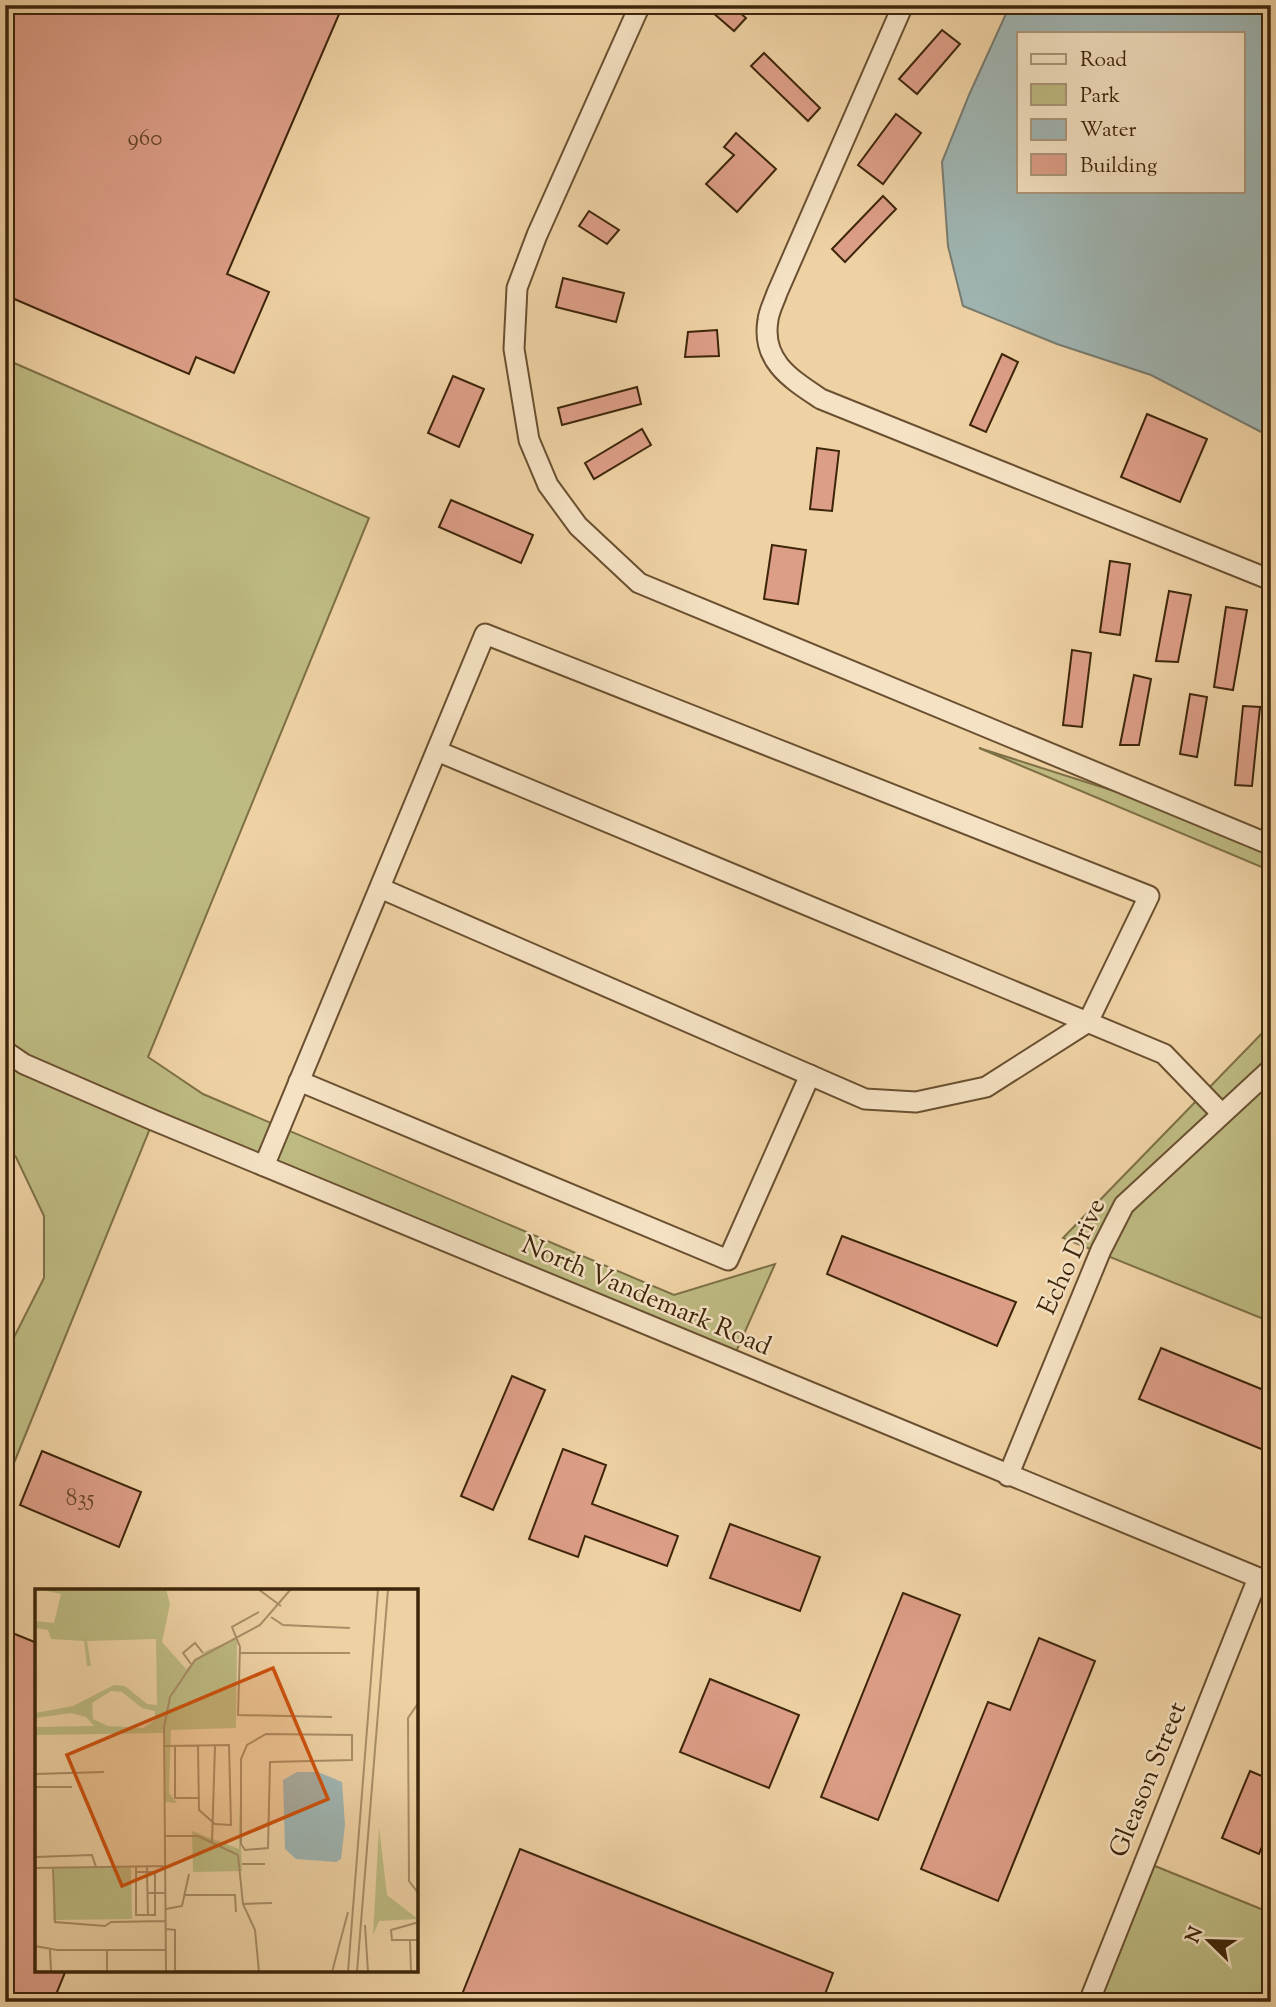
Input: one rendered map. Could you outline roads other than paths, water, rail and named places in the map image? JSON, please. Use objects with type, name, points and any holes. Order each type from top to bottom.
[{"type":"street","points":[[640,5],[537,235],[517,288],[514,349],[529,440],[548,485],[578,526],[639,583],[1271,845]]},
{"type":"street","points":[[903,5],[777,293],[767,321],[770,353],[788,377],[821,399],[1271,580]]},
{"type":"street","points":[[264,1166],[485,634],[1149,896],[1088,1022],[986,1087],[916,1102],[865,1099],[380,888]]},
{"type":"street","points":[[437,751],[1164,1054],[1222,1114]]},
{"type":"street","name":"North Vandemark Road","points":[[5,1051],[24,1064],[82,1090],[1264,1581]]},
{"type":"street","name":"Echo Drive","points":[[1008,1476],[1101,1250],[1124,1205],[1271,1069]]},
{"type":"street","points":[[299,1081],[728,1260],[810,1075]]},
{"type":"street","name":"Gleason Street","points":[[1089,2002],[1264,1581]]},
{"type":"water","points":[[1010,5],[1271,5],[1271,437],[1151,375],[1057,344],[963,306],[948,246],[942,162]]}]
